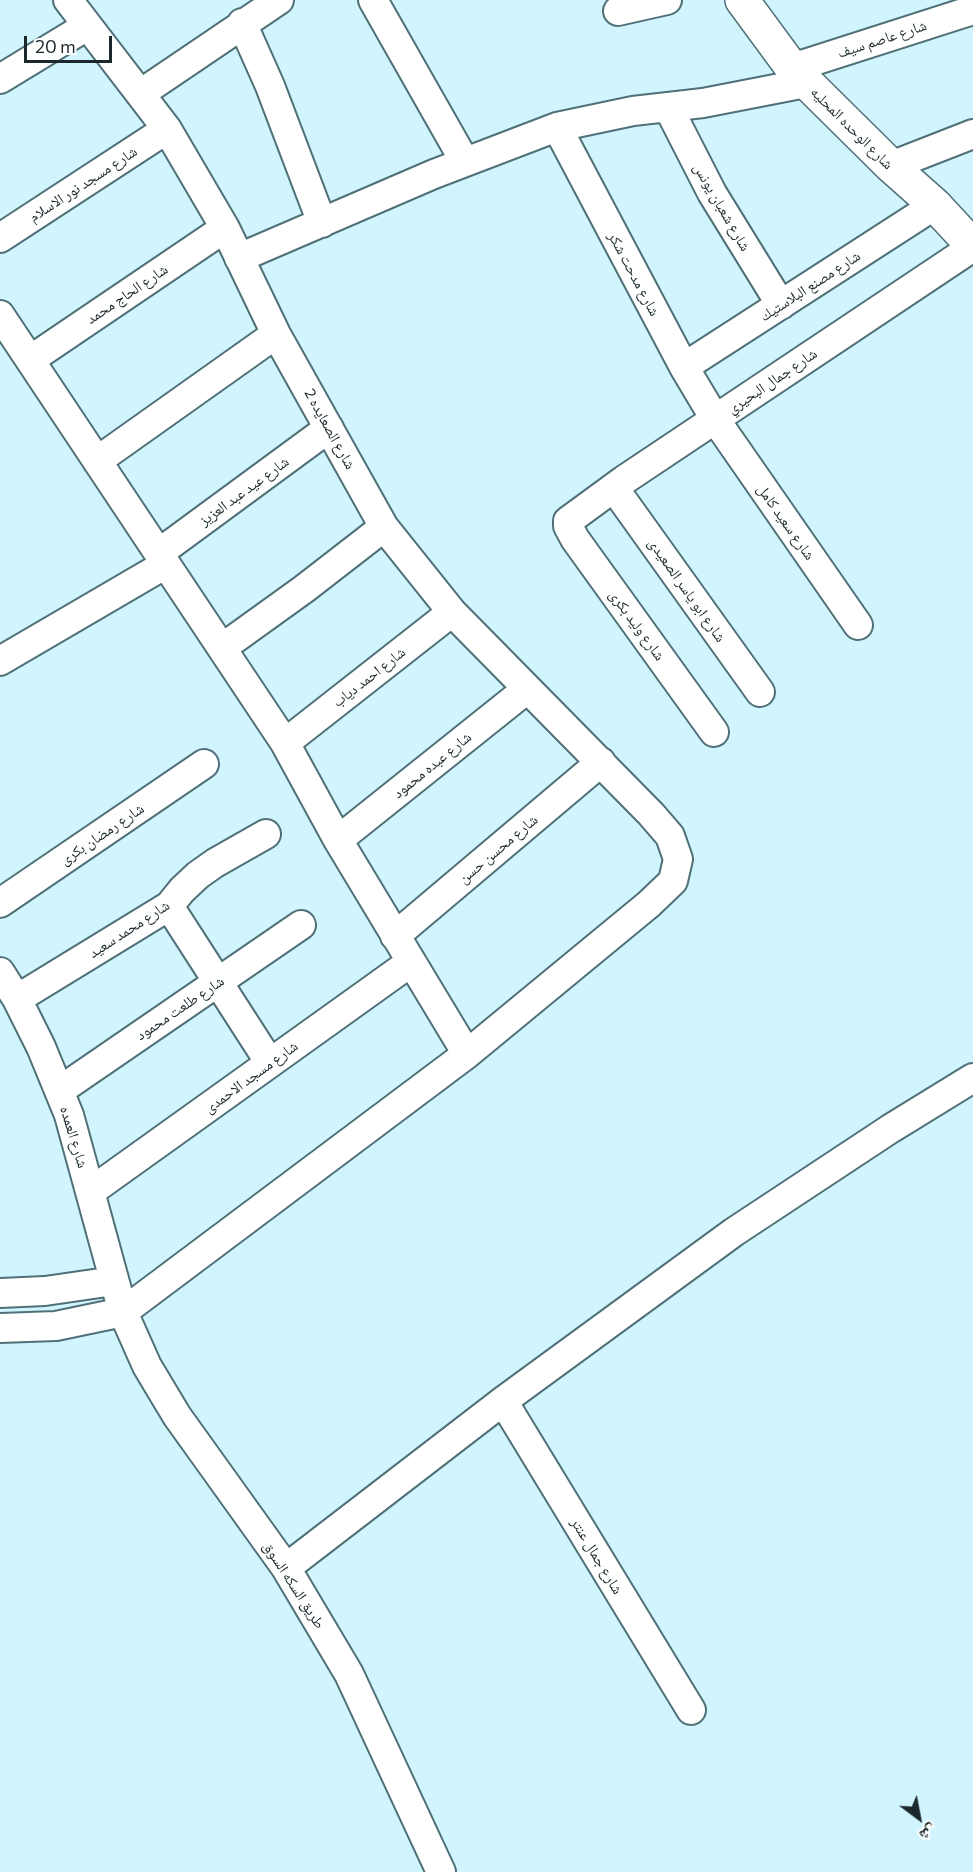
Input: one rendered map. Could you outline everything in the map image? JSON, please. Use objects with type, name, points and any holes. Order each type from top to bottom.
[{"type":"street","name":"شارع الصعايده 2","points":[[68,0],[167,129],[225,228],[276,334],[384,527],[452,612],[651,814],[670,836],[678,859],[673,881],[650,904],[467,1054],[123,1312]]},
{"type":"street","points":[[140,94],[279,0]]},
{"type":"street","points":[[373,0],[465,162]]},
{"type":"street","points":[[618,11],[667,0]]},
{"type":"street","name":"شارع الوحده المحليه","points":[[742,0],[799,75],[891,166],[935,205],[973,246]]},
{"type":"street","name":"شارع عاصم سيف","points":[[239,258],[465,162],[557,127],[633,111],[703,103],[799,75],[973,10]]},
{"type":"street","points":[[242,23],[270,86],[322,223]]},
{"type":"street","points":[[0,79],[87,26]]},
{"type":"street","name":"شارع شعبان يونس","points":[[668,107],[712,193],[781,305]]},
{"type":"street","name":"شارع مدحت شكر","points":[[557,127],[684,367],[715,419]]},
{"type":"street","name":"شارع مسجد نور الاسلام","points":[[0,238],[167,129]]},
{"type":"street","points":[[891,166],[973,134]]},
{"type":"street","name":"شارع مصنع البلاستيك","points":[[684,367],[935,205]]},
{"type":"street","name":"شارع الحاج محمد","points":[[30,360],[225,228]]},
{"type":"street","name":"شارع جمال البحيري","points":[[572,516],[973,246]]},
{"type":"street","points":[[0,315],[285,743],[338,840],[467,1054]]},
{"type":"street","points":[[97,461],[276,334]]},
{"type":"street","name":"شارع سعيد كامل","points":[[715,419],[858,625]]},
{"type":"street","name":"شارع عيد عبد العزيز","points":[[0,662],[163,559],[329,428]]},
{"type":"street","name":"شارع ابو ياسر الصعيدى","points":[[614,488],[760,692]]},
{"type":"street","name":"شارع وليد بكرى","points":[[572,516],[568,521],[568,526],[574,539],[714,732]]},
{"type":"street","points":[[222,648],[304,589],[384,527]]},
{"type":"street","name":"شارع احمد دياب","points":[[285,743],[452,612]]},
{"type":"street","name":"شارع عبده محمود","points":[[338,840],[527,689]]},
{"type":"street","name":"شارع محسن حسن","points":[[395,936],[601,762]]},
{"type":"street","name":"شارع رمضان بكرى","points":[[0,903],[204,764]]},
{"type":"street","name":"شارع محمد سعيد","points":[[17,999],[170,906],[182,890],[198,875],[266,834]]},
{"type":"street","points":[[170,906],[270,1064]]},
{"type":"street","name":"شارع طلعت محمود","points":[[59,1092],[301,925]]},
{"type":"street","name":"شارع مسجد الاحمدى","points":[[90,1192],[411,962]]},
{"type":"street","name":"شارع العمده","points":[[0,972],[17,999],[41,1047],[69,1115],[123,1312]]},
{"type":"street","points":[[286,1568],[503,1401],[734,1232],[890,1129],[973,1078]]},
{"type":"street","points":[[0,1293],[57,1289],[114,1281]]},
{"type":"street","points":[[0,1329],[56,1326],[123,1312]]},
{"type":"street","name":"طريق السكه السوق","points":[[123,1312],[147,1366],[177,1416],[286,1568],[349,1674],[441,1872]]},
{"type":"street","name":"شارع جمال عنتر","points":[[503,1401],[691,1710]]}]
